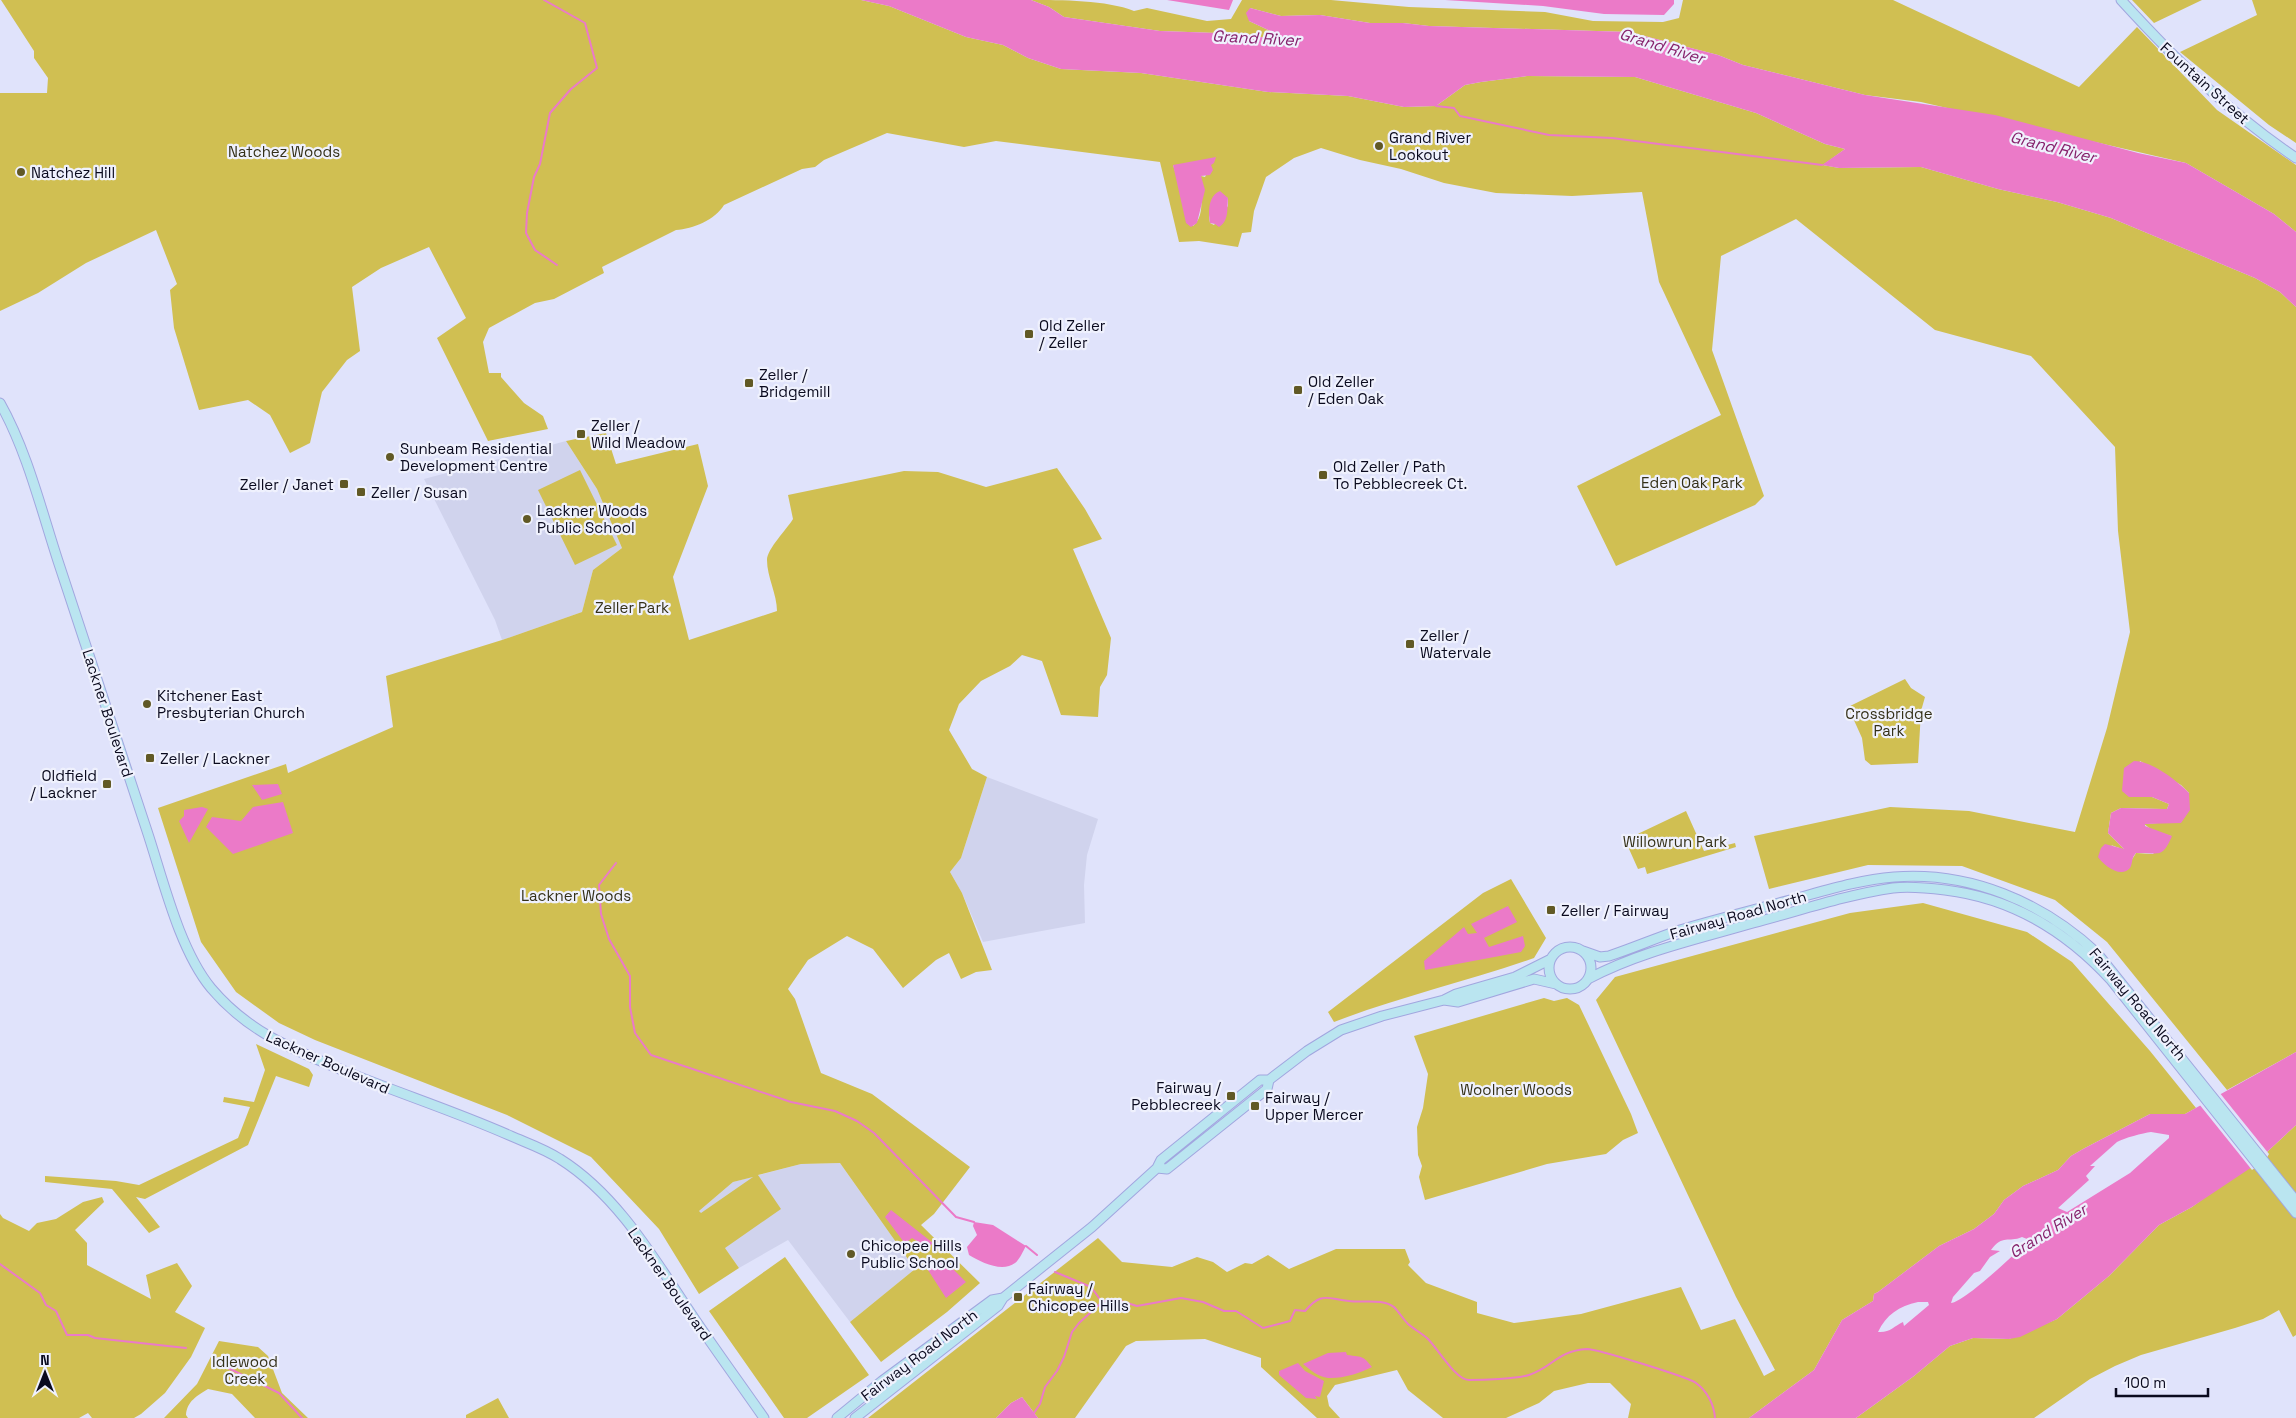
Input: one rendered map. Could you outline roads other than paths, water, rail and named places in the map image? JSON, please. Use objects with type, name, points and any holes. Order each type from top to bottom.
[{"type":"main road","name":"Fountain Street","points":[[2121,0],[2159,43],[2199,82],[2246,122],[2296,158]]},
{"type":"main road","name":"Lackner Boulevard","points":[[0,402],[17,439],[38,500],[168,895],[194,963],[208,984],[244,1022],[283,1046],[404,1095],[475,1120],[560,1158],[594,1185],[617,1210],[678,1291],[764,1418]]},
{"type":"main road","name":"Fairway Road North","points":[[1583,951],[1600,957],[1609,956],[1680,930],[1855,883],[1894,877],[1929,877],[1957,880],[1996,890],[2023,901],[2080,937],[2114,972],[2151,1025],[2294,1207]]},
{"type":"main road","name":"Fairway Road North","points":[[1588,979],[1619,964],[1688,941],[1857,895],[1895,888],[1930,888],[1964,892],[1993,900],[2020,910],[2048,926],[2091,959],[2151,1025]]},
{"type":"main road","points":[[1567,947],[1583,951],[1591,964],[1588,979],[1583,985],[1575,989],[1568,990],[1556,984],[1549,970],[1551,959],[1558,951],[1567,947]]},
{"type":"main road","name":"Fairway Road North","points":[[855,1418],[998,1306],[1003,1298],[1092,1227],[1158,1168],[1168,1168],[1216,1131],[1267,1089],[1269,1080],[1307,1051],[1342,1030],[1382,1016],[1444,1000],[1456,994],[1515,977],[1551,959]]},
{"type":"main road","name":"Fairway Road North","points":[[1444,1000],[1458,1002],[1534,979],[1556,984]]},
{"type":"main road","name":"Fairway Road North","points":[[837,1418],[933,1343],[992,1300],[1003,1298]]},
{"type":"water","name":"Grand River","points":[[861,0],[1031,0],[1049,7],[1064,17],[1160,31],[1245,34],[1278,40],[1279,35],[1249,21],[1246,13],[1250,8],[1281,16],[1320,15],[1370,23],[1629,32],[1718,55],[1743,65],[1865,95],[1995,115],[2138,153],[2186,163],[2274,214],[2296,232],[2296,307],[2280,292],[2255,278],[2111,218],[1921,167],[1839,168],[1822,165],[1845,149],[1825,144],[1756,113],[1635,77],[1527,76],[1465,85],[1436,106],[1404,107],[1348,96],[1268,92],[1141,73],[1061,69],[1028,58],[1003,45],[966,37],[889,6]]},
{"type":"water","points":[[1167,0],[1233,0],[1229,10]]},
{"type":"water","points":[[1445,0],[1674,0],[1674,4],[1664,15],[1604,14],[1543,6]]},
{"type":"water","points":[[1216,157],[1211,165],[1213,170],[1210,175],[1201,176],[1205,190],[1197,223],[1191,227],[1186,223],[1173,165]]},
{"type":"water","points":[[1220,191],[1228,198],[1226,218],[1219,227],[1210,223],[1209,209],[1211,200]]},
{"type":"water","points":[[2134,761],[2156,768],[2184,788],[2189,793],[2190,810],[2181,823],[2145,824],[2145,826],[2172,836],[2162,852],[2154,854],[2136,853],[2130,868],[2122,872],[2112,870],[2098,857],[2101,848],[2105,844],[2124,849],[2108,833],[2111,813],[2121,808],[2167,809],[2169,804],[2152,797],[2129,797],[2122,791],[2124,768]]},
{"type":"water","points":[[278,784],[282,794],[262,800],[252,785]]},
{"type":"water","points":[[283,802],[293,833],[233,854],[206,827],[212,817],[241,821],[253,807]]},
{"type":"water","points":[[202,807],[208,809],[189,843],[179,821],[184,816],[184,810]]},
{"type":"water","points":[[1508,906],[1517,922],[1484,938],[1489,947],[1523,936],[1525,946],[1521,952],[1425,970],[1424,961],[1464,927],[1468,934],[1477,933],[1471,924]]},
{"type":"water","name":"Grand River","points":[[2296,1052],[2296,1125],[2267,1152],[2264,1159],[2192,1207],[2159,1225],[2109,1276],[2057,1319],[2020,1337],[2009,1339],[1973,1338],[1950,1346],[1914,1376],[1856,1418],[1749,1418],[1814,1370],[1842,1320],[1873,1301],[1874,1294],[1939,1246],[1974,1229],[1994,1214],[2004,1200],[2023,1186],[2058,1170],[2071,1156],[2150,1114],[2185,1114]],"holes":[[[2151,1132],[2169,1135],[2169,1138],[2130,1173],[2067,1212],[2058,1208],[2089,1180],[2086,1176],[2095,1166],[2090,1166],[2117,1142]],[[2022,1237],[2027,1239],[2026,1243],[2001,1267],[1966,1295],[1951,1303],[1953,1297],[1974,1273],[1980,1271],[1990,1257],[2000,1251],[1991,1250],[1995,1245],[2002,1240]],[[1928,1302],[1929,1305],[1904,1326],[1903,1322],[1889,1330],[1878,1332],[1889,1316],[1911,1304]]]},
{"type":"water","points":[[891,1210],[933,1243],[928,1248],[912,1238],[908,1241],[909,1249],[885,1217]]},
{"type":"water","points":[[974,1222],[993,1225],[1026,1246],[1017,1261],[1010,1266],[998,1267],[969,1255],[967,1247],[977,1235],[973,1226]]},
{"type":"water","points":[[943,1259],[966,1282],[946,1298],[928,1270]]},
{"type":"water","points":[[1346,1352],[1347,1355],[1363,1358],[1372,1367],[1339,1378],[1328,1378],[1318,1375],[1303,1364],[1328,1353]]},
{"type":"water","points":[[1298,1363],[1305,1371],[1324,1381],[1320,1397],[1315,1396],[1317,1399],[1306,1398],[1279,1375],[1279,1371]]},
{"type":"water","points":[[1022,1397],[1038,1418],[996,1418],[1011,1403]]},
{"type":"waterway","points":[[544,0],[585,23],[597,68],[571,89],[550,113],[540,164],[534,177],[527,213],[526,233],[535,250],[557,265]]},
{"type":"waterway","points":[[1436,106],[1454,108],[1460,116],[1549,135],[1612,138],[1822,165]]},
{"type":"waterway","points":[[616,863],[599,885],[601,914],[609,939],[630,976],[630,1007],[635,1033],[651,1055],[791,1102],[835,1111],[857,1121],[874,1133],[956,1217],[974,1222]]},
{"type":"waterway","points":[[1026,1246],[1037,1255]]},
{"type":"waterway","name":"Idlewood Creek","points":[[0,1264],[40,1293],[46,1305],[56,1311],[67,1335],[88,1335],[95,1338],[186,1348]]},
{"type":"waterway","points":[[1055,1272],[1091,1287],[1102,1302]]},
{"type":"waterway","name":"Idlewood Creek","points":[[1034,1413],[1040,1404],[1045,1387],[1057,1371],[1064,1357],[1072,1332],[1102,1302],[1114,1299],[1137,1306],[1181,1298],[1203,1302],[1224,1311],[1236,1311],[1263,1328],[1290,1321],[1295,1310],[1305,1311],[1316,1301],[1325,1298],[1389,1304],[1394,1307],[1408,1324],[1427,1338],[1452,1369],[1464,1379],[1482,1380],[1529,1375],[1569,1353],[1577,1350],[1594,1350],[1677,1375],[1696,1383],[1709,1398],[1715,1418]]},
{"type":"waterway","name":"Idlewood Creek","points":[[218,1363],[279,1393],[302,1418]]},
{"type":"place","name":"Grand River Lookout","points":[[1379,146]]},
{"type":"place","name":"Natchez Hill","points":[[21,172]]},
{"type":"place","name":"Old Zeller / Zeller","points":[[1029,334]]},
{"type":"place","name":"Zeller / Bridgemill","points":[[749,383]]},
{"type":"place","name":"Old Zeller / Eden Oak","points":[[1298,390]]},
{"type":"place","name":"Zeller / Wild Meadow","points":[[581,434]]},
{"type":"place","name":"Sunbeam Residential Development Centre","points":[[390,457]]},
{"type":"place","name":"Old Zeller / Path To Pebblecreek Ct.","points":[[1323,475]]},
{"type":"place","name":"Zeller / Janet","points":[[344,484]]},
{"type":"place","name":"Zeller / Susan","points":[[361,492]]},
{"type":"place","name":"Lackner Woods Public School","points":[[527,519]]},
{"type":"place","name":"Zeller / Watervale","points":[[1410,644]]},
{"type":"place","name":"Kitchener East Presbyterian Church","points":[[147,704]]},
{"type":"place","name":"Zeller / Lackner","points":[[150,758]]},
{"type":"place","name":"Oldfield / Lackner","points":[[107,784]]},
{"type":"place","name":"Zeller / Fairway","points":[[1551,910]]},
{"type":"place","name":"Fairway / Pebblecreek","points":[[1231,1096]]},
{"type":"place","name":"Fairway / Upper Mercer","points":[[1255,1106]]},
{"type":"place","name":"Chicopee Hills Public School","points":[[851,1254]]},
{"type":"place","name":"Fairway / Chicopee Hills","points":[[1018,1297]]},
{"type":"park label","name":"Natchez Woods","points":[[284,151]]},
{"type":"park label","name":"Eden Oak Park","points":[[1692,482]]},
{"type":"park label","name":"Zeller Park","points":[[632,607]]},
{"type":"park label","name":"Crossbridge Park","points":[[1889,722]]},
{"type":"park label","name":"Willowrun Park","points":[[1675,841]]},
{"type":"park label","name":"Lackner Woods","points":[[576,895]]},
{"type":"park label","name":"Woolner Woods","points":[[1516,1089]]}]
